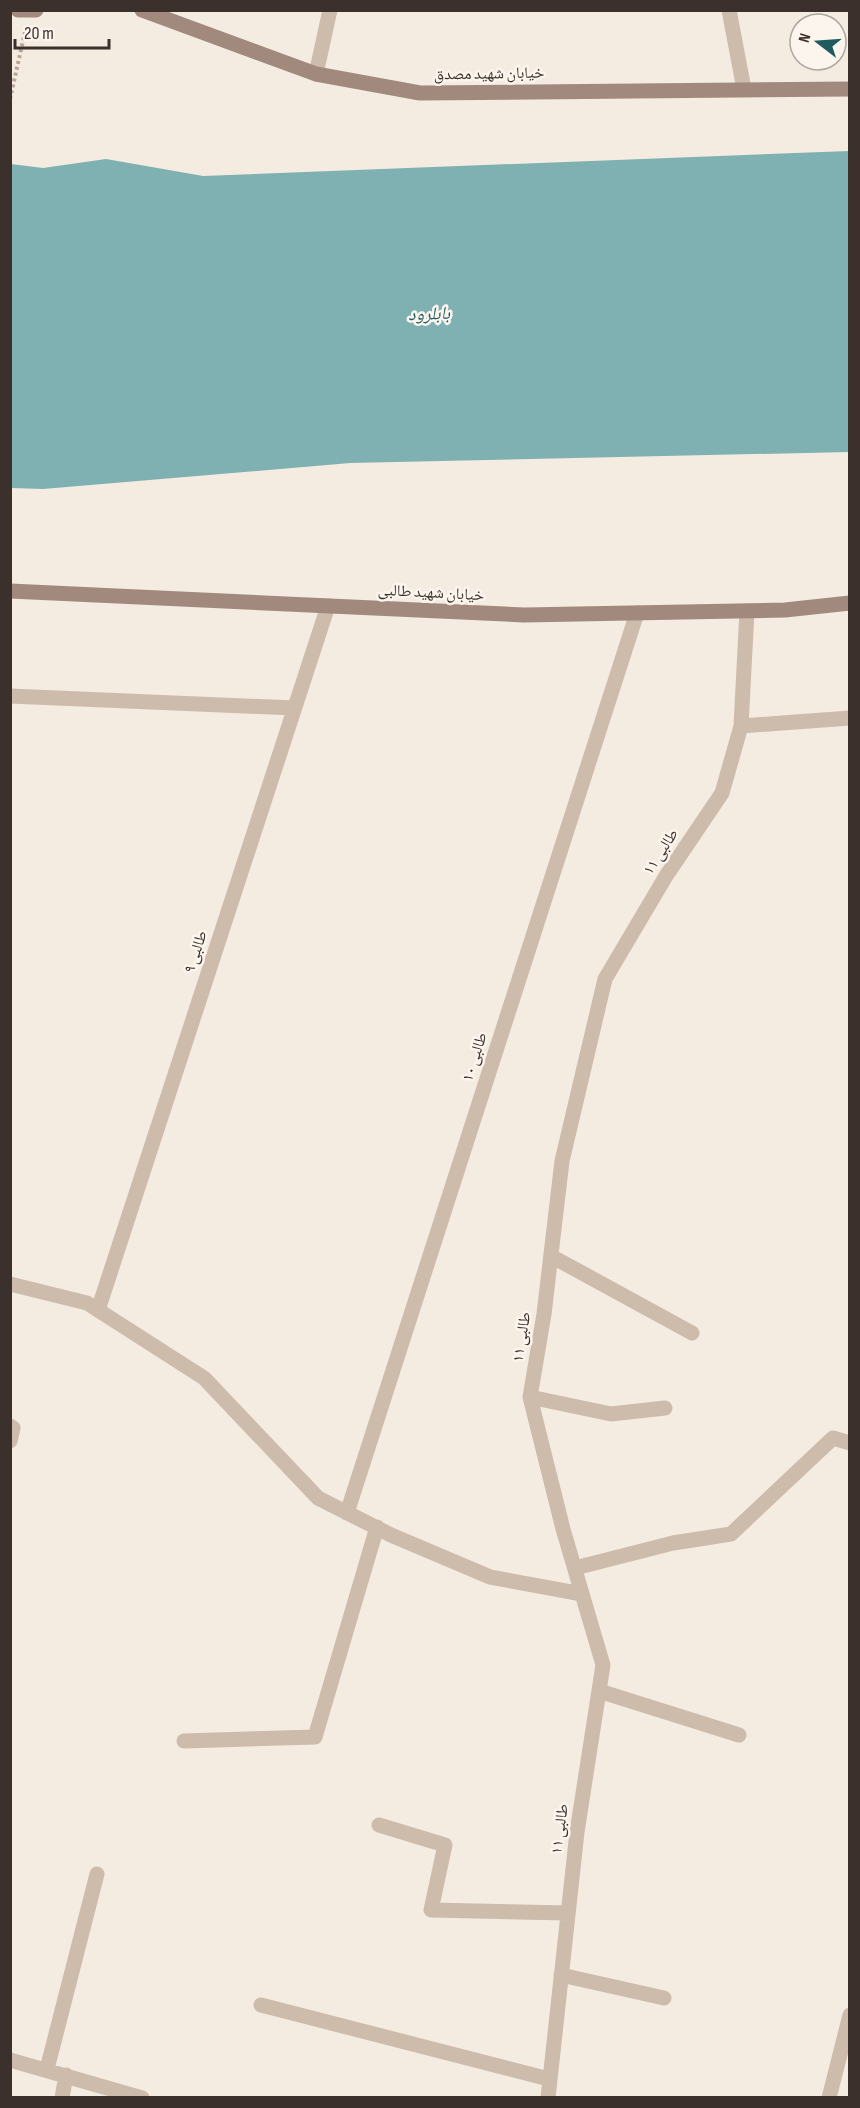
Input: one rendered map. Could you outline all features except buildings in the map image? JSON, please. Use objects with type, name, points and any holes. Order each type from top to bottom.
[{"type":"street","name":"خیابان شهید مصدق","points":[[142,10],[316,74],[420,93],[849,88]]},
{"type":"street","points":[[316,74],[330,10]]},
{"type":"street","points":[[729,10],[744,89]]},
{"type":"street","name":"خیابان شهید طالبی","points":[[10,591],[524,615],[785,610],[849,603]]},
{"type":"street","name":"طالبی ۹","points":[[98,1310],[328,606]]},
{"type":"street","name":"طالبی ۱۱","points":[[548,2097],[577,1832],[603,1665],[530,1397],[551,1256],[562,1161],[605,979],[666,876],[722,794],[741,726],[747,611]]},
{"type":"street","name":"طالبی ۱۰","points":[[347,1513],[637,613]]},
{"type":"street","points":[[10,696],[294,708]]},
{"type":"street","points":[[741,726],[849,718]]},
{"type":"street","points":[[551,1256],[692,1333]]},
{"type":"street","points":[[10,1284],[87,1303],[204,1378],[318,1498],[490,1577],[582,1594]]},
{"type":"street","points":[[530,1397],[610,1414],[664,1408]]},
{"type":"street","points":[[10,1426],[13,1428],[10,1441]]},
{"type":"street","points":[[575,1568],[673,1543],[731,1534],[833,1438],[849,1443]]},
{"type":"street","points":[[184,1740],[315,1737],[377,1527]]},
{"type":"street","points":[[600,1691],[739,1735]]},
{"type":"street","points":[[379,1825],[445,1845],[431,1910],[568,1913]]},
{"type":"street","points":[[47,2069],[97,1874]]},
{"type":"street","points":[[561,1975],[664,1998]]},
{"type":"street","points":[[261,2005],[549,2079]]},
{"type":"street","points":[[829,2097],[849,2015]]},
{"type":"street","points":[[10,2060],[142,2097]]},
{"type":"street","points":[[62,2097],[66,2075]]},
{"type":"path","points":[[11,98],[28,11]]},
{"type":"water","name":"بابلرود","points":[[849,151],[849,452],[350,463],[43,489],[11,488],[11,164],[43,168],[106,159],[203,176]]}]
